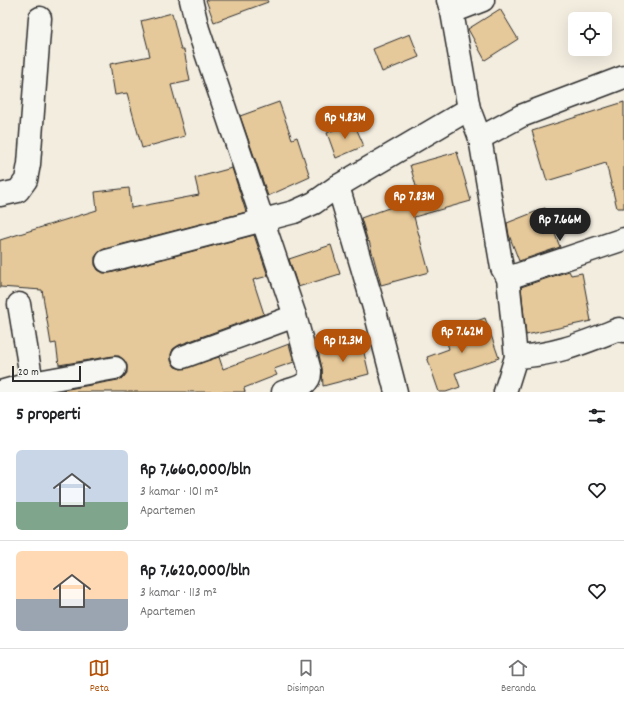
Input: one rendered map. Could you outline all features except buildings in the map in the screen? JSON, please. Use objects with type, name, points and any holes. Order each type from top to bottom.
[{"type":"street","points":[[191,0],[198,29],[261,220],[295,316],[310,376],[305,384],[283,392]]},
{"type":"street","points":[[483,0],[450,6],[470,109],[480,138],[502,268],[508,278],[516,357],[505,392]]},
{"type":"street","points":[[0,195],[18,191],[26,180],[30,164],[40,18]]},
{"type":"street","points":[[480,138],[521,116],[624,77]]},
{"type":"street","points":[[107,261],[294,212],[314,203],[338,186],[470,109]]},
{"type":"street","points":[[338,186],[375,311],[396,392]]},
{"type":"street","points":[[508,278],[624,239]]},
{"type":"street","points":[[19,304],[32,383]]},
{"type":"street","points":[[183,357],[295,316]]},
{"type":"street","points":[[516,357],[536,356],[565,350],[619,329],[624,332]]},
{"type":"street","points":[[0,392],[32,383],[114,368]]}]
